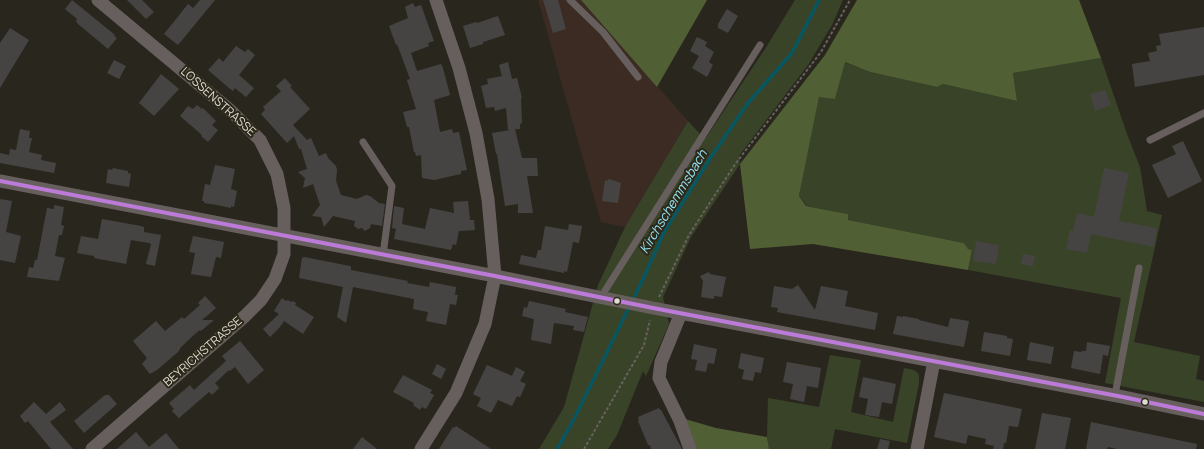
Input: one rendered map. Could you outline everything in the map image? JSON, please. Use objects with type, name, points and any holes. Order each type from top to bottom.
[{"type":"street","name":"LOSSENSTRASSE","points":[[98,0],[231,111],[260,140],[277,174],[284,208],[284,236]]},
{"type":"street","points":[[421,449],[459,386],[485,324],[495,276],[488,199],[476,133],[459,68],[436,0]]},
{"type":"street","points":[[0,181],[495,276],[650,308],[1115,395],[1204,414]]},
{"type":"street","name":"BEYRICHSTRASSE","points":[[92,449],[245,316],[261,300],[275,279],[284,254],[284,236]]},
{"type":"street","points":[[681,313],[661,362],[659,378],[680,421],[690,449]]},
{"type":"street","points":[[917,449],[934,361]]},
{"type":"lane","points":[[570,0],[603,32],[638,77]]},
{"type":"lane","points":[[606,298],[760,45]]},
{"type":"lane","points":[[1150,140],[1204,113]]},
{"type":"lane","points":[[363,142],[392,186],[383,255]]},
{"type":"lane","points":[[1115,395],[1139,268]]},
{"type":"path","points":[[584,449],[644,345],[650,308],[689,235],[736,163],[821,52],[850,0]]},
{"type":"shaded area","points":[[538,0],[581,0],[688,121],[625,227],[601,222]]},
{"type":"green space","points":[[581,0],[707,0],[657,87]]},
{"type":"green space","points":[[795,0],[843,0],[832,25],[808,65],[739,156],[740,164],[691,237],[663,297],[669,324],[646,376],[643,371],[617,435],[608,449],[539,449],[564,407],[598,285],[625,227],[688,121],[705,139],[765,49]]},
{"type":"green space","points":[[857,0],[1079,0],[1101,58],[1013,73],[1017,101],[943,84],[937,87],[870,72],[845,62],[835,99],[819,97],[799,196],[806,206],[848,214],[848,220],[964,243],[968,249],[972,250],[968,270],[813,244],[750,249],[740,164],[825,55]]},
{"type":"green space","points":[[1101,58],[1140,167],[1147,211],[1162,215],[1134,342],[1200,356],[1196,379],[1204,381],[1204,402],[1105,383],[1121,298],[968,270],[972,250],[968,249],[964,243],[847,220],[848,214],[807,206],[799,196],[819,96],[835,99],[844,62],[870,72],[937,87],[943,84],[1017,101],[1013,73]]},
{"type":"green space","points":[[830,355],[861,360],[851,412],[893,422],[904,368],[914,370],[918,373],[919,383],[907,443],[835,429],[831,449],[769,449],[767,437],[768,398],[819,407]]},
{"type":"green space","points":[[685,419],[716,428],[767,437],[769,449],[696,449]]},
{"type":"building","points":[[72,0],[115,35],[114,36],[117,38],[108,49],[78,24],[76,21],[77,19],[65,9]]},
{"type":"building","points":[[127,0],[142,0],[154,12],[146,19]]},
{"type":"building","points":[[200,0],[215,0],[178,45],[164,34],[188,4],[193,8]]},
{"type":"building","points":[[543,0],[558,0],[566,29],[553,33]]},
{"type":"building","points":[[413,3],[415,7],[421,5],[434,41],[428,43],[429,46],[411,53],[417,71],[441,64],[443,68],[450,95],[434,100],[440,132],[452,129],[453,133],[459,132],[467,170],[461,171],[461,174],[434,180],[422,178],[421,155],[416,156],[414,152],[409,127],[407,127],[403,112],[416,109],[407,80],[410,79],[389,26],[408,18],[405,7]]},
{"type":"building","points":[[727,9],[738,16],[728,33],[718,28],[718,24]]},
{"type":"building","points":[[498,16],[505,35],[470,48],[463,26]]},
{"type":"building","points":[[1204,27],[1204,75],[1135,87],[1132,64],[1150,61],[1148,53],[1157,51],[1156,46],[1161,45],[1159,34]]},
{"type":"building","points":[[10,28],[29,40],[0,88],[0,43]]},
{"type":"building","points":[[697,37],[707,42],[705,46],[714,52],[709,62],[713,65],[707,77],[692,68],[699,56],[690,51]]},
{"type":"building","points":[[236,46],[245,52],[248,49],[255,55],[239,75],[254,88],[246,97],[235,88],[233,91],[208,70],[219,58],[223,62]]},
{"type":"building","points":[[114,60],[126,66],[119,79],[107,73]]},
{"type":"building","points":[[508,62],[512,79],[517,78],[522,98],[522,123],[520,124],[520,129],[515,129],[522,158],[537,158],[538,176],[527,176],[533,213],[518,213],[518,204],[505,206],[497,154],[492,133],[510,130],[508,130],[506,108],[495,111],[494,107],[486,108],[481,86],[488,84],[487,79],[502,76],[499,65]]},
{"type":"building","points":[[161,74],[179,89],[154,116],[139,103]]},
{"type":"building","points":[[285,78],[292,86],[290,87],[310,109],[293,125],[307,140],[311,138],[319,156],[326,153],[328,158],[336,166],[336,181],[341,195],[357,199],[366,195],[370,196],[379,203],[385,204],[382,226],[371,224],[370,228],[365,231],[362,228],[358,229],[354,226],[355,221],[333,216],[324,227],[321,217],[312,216],[320,205],[313,184],[303,188],[305,178],[298,172],[307,169],[301,149],[299,149],[294,136],[287,143],[261,114],[265,110],[263,107],[281,91],[276,86]]},
{"type":"building","points":[[1105,90],[1111,105],[1095,111],[1090,94]]},
{"type":"building","points":[[197,105],[202,109],[203,108],[216,121],[212,125],[218,130],[208,142],[180,116],[188,106],[193,109]]},
{"type":"building","points":[[20,129],[30,131],[29,138],[32,138],[29,152],[42,155],[41,160],[56,163],[54,173],[0,163],[0,153],[9,155],[10,149],[16,150]]},
{"type":"building","points":[[1183,141],[1202,181],[1168,198],[1152,165],[1176,154],[1172,146]]},
{"type":"building","points":[[215,165],[235,169],[231,189],[237,191],[234,207],[231,206],[231,208],[204,203],[204,201],[202,201],[205,184],[210,185]]},
{"type":"building","points":[[113,168],[128,171],[128,173],[131,174],[129,187],[106,183],[108,169],[112,170]]},
{"type":"building","points":[[1104,168],[1129,173],[1119,221],[1157,228],[1154,247],[1091,234],[1087,253],[1066,249],[1070,230],[1073,231],[1077,213],[1094,217]]},
{"type":"building","points":[[609,179],[621,183],[618,203],[602,201],[605,180],[607,181]]},
{"type":"building","points":[[0,199],[12,201],[6,232],[21,236],[15,263],[0,260]]},
{"type":"building","points":[[468,201],[470,220],[474,220],[475,230],[459,231],[456,245],[453,244],[451,250],[394,239],[396,229],[392,228],[394,206],[404,208],[402,224],[425,229],[430,208],[454,213],[453,202]]},
{"type":"building","points":[[54,205],[64,207],[61,225],[64,226],[62,235],[59,235],[55,256],[65,258],[59,281],[27,277],[29,267],[33,268],[35,260],[37,260],[47,208],[54,209]]},
{"type":"building","points":[[102,219],[141,226],[144,227],[144,232],[161,235],[155,266],[146,264],[151,244],[131,240],[126,264],[77,253],[81,236],[98,239]]},
{"type":"building","points":[[569,224],[582,226],[579,243],[573,242],[567,272],[564,271],[564,273],[519,264],[521,255],[536,258],[538,250],[541,250],[545,226],[568,230]]},
{"type":"building","points":[[193,236],[224,242],[221,258],[216,257],[211,277],[191,274],[195,253],[189,252]]},
{"type":"building","points":[[976,241],[999,245],[996,264],[973,261]]},
{"type":"building","points":[[1023,254],[1035,256],[1033,266],[1021,264]]},
{"type":"building","points":[[304,257],[350,266],[351,270],[408,281],[407,283],[429,287],[430,282],[456,287],[455,295],[458,295],[456,305],[450,304],[446,325],[426,321],[428,312],[413,309],[414,299],[353,287],[346,323],[337,317],[343,287],[299,278],[302,258]]},
{"type":"building","points":[[709,272],[710,274],[726,277],[722,297],[714,296],[714,299],[701,297],[703,281],[700,276]]},
{"type":"building","points":[[798,285],[815,310],[821,286],[848,291],[845,306],[878,313],[875,330],[777,312],[778,308],[771,307],[774,286],[792,289]]},
{"type":"building","points":[[205,296],[216,308],[202,320],[214,320],[195,334],[180,348],[178,352],[150,374],[142,364],[147,358],[133,341],[156,321],[165,331],[182,317],[184,319],[200,305],[198,303]]},
{"type":"building","points":[[282,298],[286,301],[293,301],[296,303],[295,305],[314,317],[303,334],[284,321],[270,337],[263,329],[279,314],[274,311]]},
{"type":"building","points":[[529,301],[566,309],[565,312],[588,317],[584,332],[573,330],[574,326],[554,323],[551,344],[531,340],[534,319],[522,316],[524,307],[527,308]]},
{"type":"building","points":[[897,316],[919,319],[948,327],[950,318],[969,321],[964,347],[893,334]]},
{"type":"building","points":[[984,332],[1007,336],[1007,338],[1013,339],[1010,356],[981,351]]},
{"type":"building","points":[[240,341],[264,370],[248,384],[235,367],[230,371],[229,370],[215,383],[219,388],[212,395],[209,392],[179,418],[172,411],[174,409],[169,403],[190,385],[194,390],[226,361],[222,356]]},
{"type":"building","points":[[1030,342],[1054,347],[1051,364],[1027,360]]},
{"type":"building","points":[[1087,342],[1110,346],[1108,356],[1103,355],[1100,374],[1071,368],[1074,351],[1086,351]]},
{"type":"building","points":[[694,344],[717,349],[714,364],[708,363],[706,372],[695,370],[697,360],[691,359]]},
{"type":"building","points":[[741,353],[764,358],[761,373],[755,372],[753,381],[742,379],[744,370],[738,368]]},
{"type":"building","points":[[787,362],[821,368],[818,388],[807,386],[804,402],[790,399],[793,384],[783,382]]},
{"type":"building","points":[[437,364],[446,369],[441,379],[432,374]]},
{"type":"building","points":[[487,365],[512,376],[516,367],[525,372],[520,381],[526,384],[520,397],[517,396],[512,406],[498,400],[491,413],[477,406],[481,398],[473,394]]},
{"type":"building","points":[[403,375],[432,390],[430,393],[434,395],[426,409],[422,407],[420,410],[413,405],[414,403],[393,392]]},
{"type":"building","points":[[863,377],[896,384],[892,404],[882,402],[879,417],[865,415],[868,399],[859,397]]},
{"type":"building","points":[[944,393],[1022,409],[1018,427],[1009,426],[1006,443],[1004,443],[1003,449],[993,449],[994,446],[985,444],[986,439],[968,435],[966,444],[934,437]]},
{"type":"building","points":[[105,395],[109,395],[117,404],[84,433],[74,421]]},
{"type":"building","points":[[34,402],[46,414],[60,402],[66,410],[50,422],[73,449],[51,449],[28,421],[25,423],[20,416]]},
{"type":"building","points":[[659,408],[682,449],[651,449],[650,445],[648,445],[638,421],[638,417]]},
{"type":"building","points":[[1042,413],[1071,418],[1065,449],[1035,449]]},
{"type":"building","points":[[1091,422],[1197,444],[1196,449],[1117,449],[1108,447],[1107,449],[1086,449]]},
{"type":"building","points":[[456,426],[491,449],[439,449],[453,427],[454,428]]},
{"type":"building","points":[[136,432],[149,447],[166,433],[179,449],[117,449]]},
{"type":"building","points":[[362,437],[377,449],[353,449]]},
{"type":"building","points":[[880,439],[890,441],[888,449],[877,449]]},
{"type":"waterway","name":"Kirchschemmsbach","points":[[557,449],[574,419],[643,279],[664,232],[711,157],[748,103],[792,53],[819,0]]},
{"type":"transit line","points":[[0,181],[495,276],[653,308],[1123,397],[1204,414]]}]
